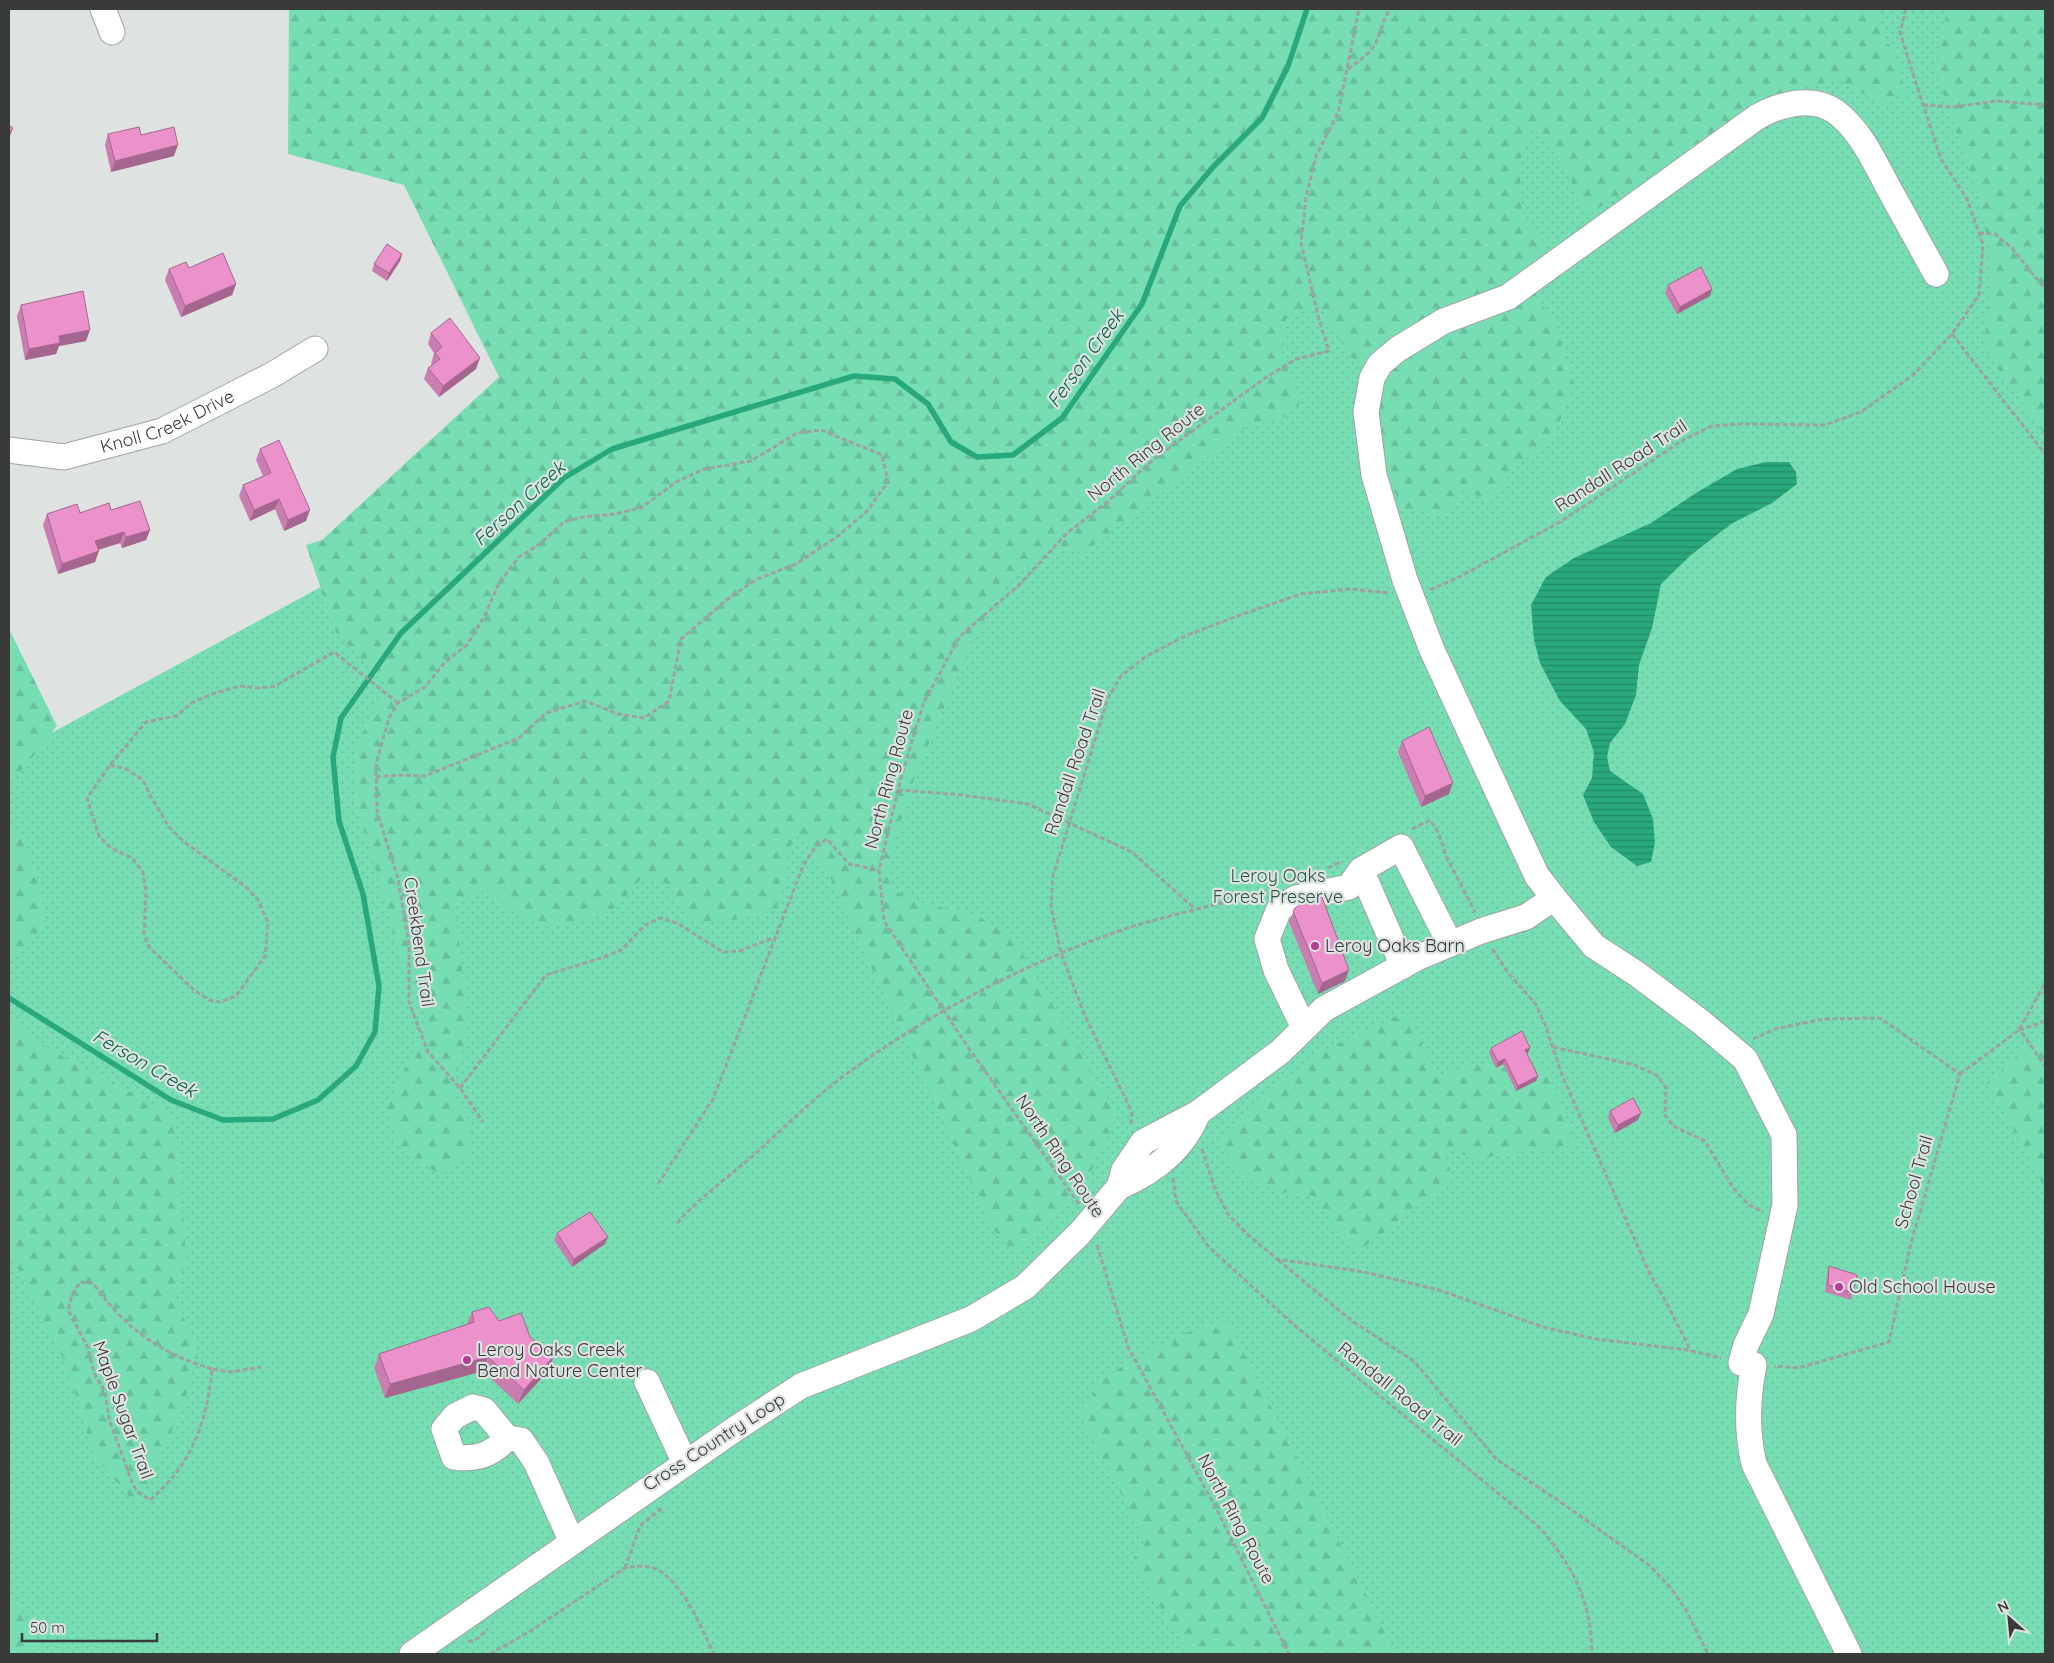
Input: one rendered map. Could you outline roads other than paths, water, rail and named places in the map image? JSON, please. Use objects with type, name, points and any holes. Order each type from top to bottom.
[{"type":"street","points":[[103,9],[112,32]]},
{"type":"street","points":[[1849,1654],[1754,1464],[1748,1429],[1750,1388],[1746,1345],[1761,1314],[1785,1205],[1784,1135],[1745,1059],[1637,974],[1594,946],[1537,876],[1432,650],[1406,580],[1374,475],[1366,412],[1372,378],[1376,370],[1398,348],[1444,321],[1508,297],[1757,118],[1772,109],[1792,104],[1810,103],[1836,112],[1860,138],[1936,274]]},
{"type":"street","name":"Knoll Creek Drive","points":[[9,450],[64,457],[162,431],[272,375],[315,349]]},
{"type":"street","points":[[1354,864],[1401,847],[1450,944]]},
{"type":"street","points":[[1354,864],[1403,966]]},
{"type":"street","points":[[1304,1028],[1276,970],[1267,940],[1279,909],[1296,898],[1349,887],[1354,864]]},
{"type":"street","points":[[412,1654],[685,1463],[801,1386],[879,1357],[978,1314],[1025,1287],[1086,1227],[1119,1188],[1124,1170],[1143,1142],[1196,1119],[1280,1052],[1324,1010],[1403,966],[1481,931],[1526,917],[1554,898]]},
{"type":"street","points":[[647,1382],[685,1463]]},
{"type":"street","points":[[507,1438],[521,1440],[536,1462],[572,1542]]},
{"type":"waterway","name":"Ferson Creek","points":[[9,998],[171,1100],[223,1120],[273,1119],[318,1100],[356,1066],[375,1032],[379,986],[363,894],[339,821],[333,757],[341,718],[401,633],[564,478],[612,449],[854,376],[895,379],[928,404],[951,442],[977,457],[1013,455],[1062,418],[1142,304],[1180,206],[1213,167],[1262,118],[1288,66],[1307,9]]},
{"type":"place","name":"Leroy Oaks Barn","points":[[1315,946]]},
{"type":"place","name":"Old School House","points":[[1839,1287]]},
{"type":"place","name":"Leroy Oaks Creek Bend Nature Center","points":[[467,1360]]},
{"type":"park label","name":"Leroy Oaks Forest Preserve","points":[[1278,886]]}]
